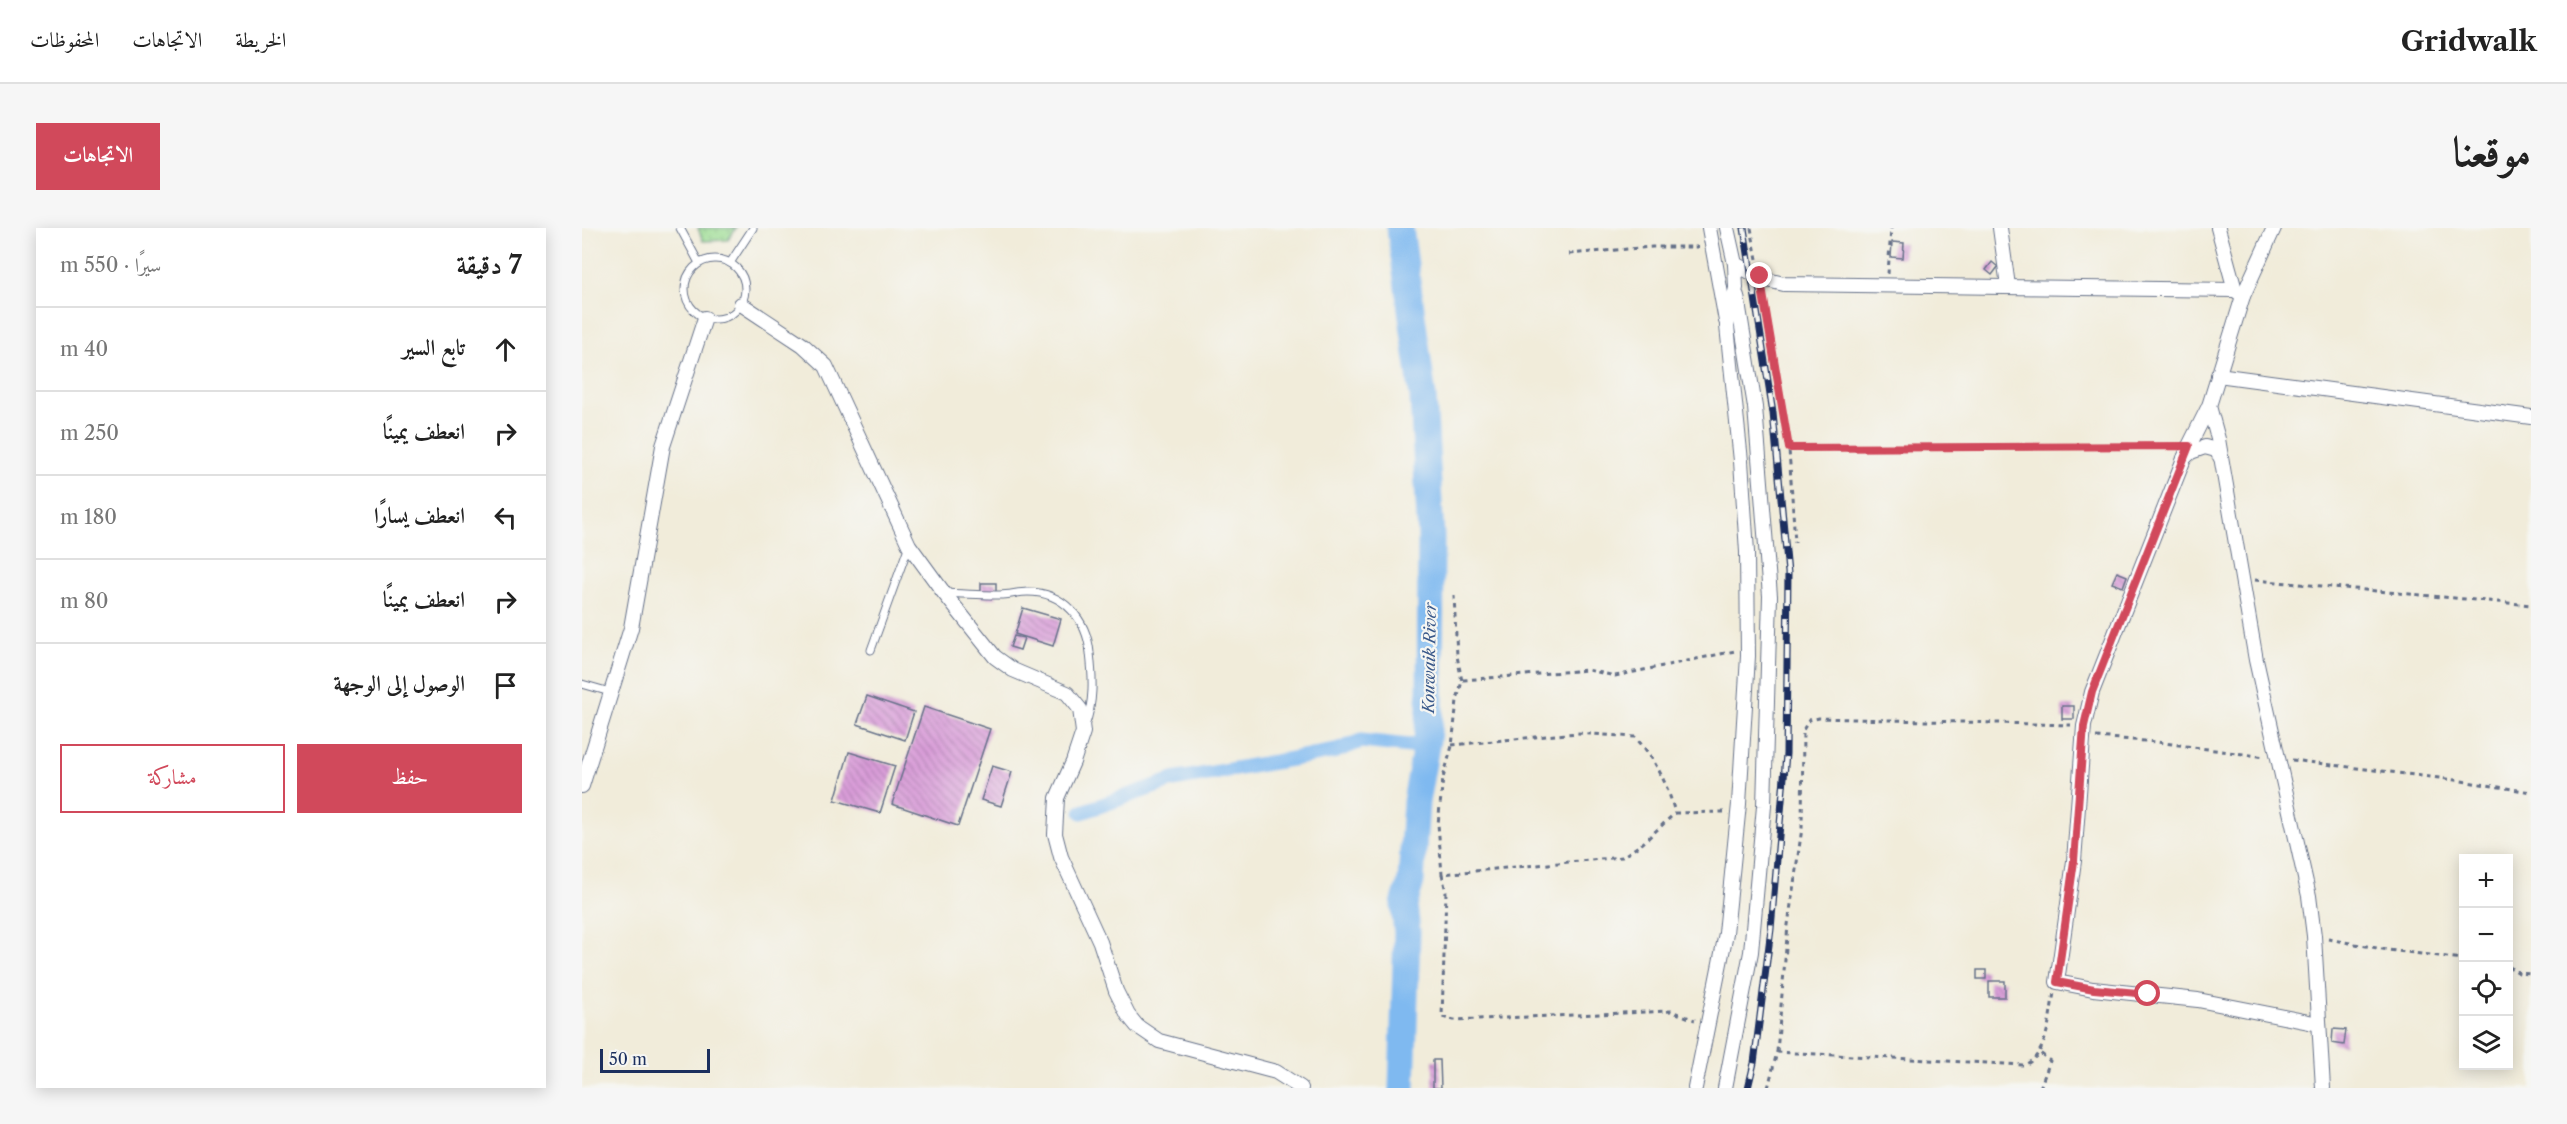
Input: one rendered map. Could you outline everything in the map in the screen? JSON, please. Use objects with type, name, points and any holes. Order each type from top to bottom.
[{"type":"street","points":[[1695,1088],[1726,933],[1738,812],[1748,648],[1747,552],[1742,472],[1727,326],[1709,228]]},
{"type":"street","points":[[1725,1088],[1751,952],[1764,806],[1770,596],[1755,407],[1736,288],[1735,264],[1727,228]]},
{"type":"street","points":[[2000,228],[2008,286]]},
{"type":"street","points":[[2218,228],[2239,293]]},
{"type":"street","points":[[2274,228],[2239,293],[2209,406],[2186,452],[2092,692],[2084,731],[2074,861],[2057,982],[2094,989],[2198,1000],[2319,1024]]},
{"type":"street","points":[[1735,264],[1784,284],[2008,286],[2239,293]]},
{"type":"street","points":[[1727,326],[1736,288]]},
{"type":"street","points":[[741,304],[803,345],[826,366],[909,545],[986,647],[1003,664],[1057,687],[1075,700],[1083,718],[1083,732],[1057,798],[1054,834],[1061,856],[1100,942],[1116,991],[1128,1015],[1137,1026],[1159,1041],[1276,1072],[1301,1088]]},
{"type":"street","points":[[582,786],[631,628],[663,446],[705,318]]},
{"type":"street","points":[[2218,375],[2531,417]]},
{"type":"street","points":[[2209,406],[2221,458],[2256,660],[2309,896],[2314,936],[2323,1088]]},
{"type":"street","points":[[2186,452],[2205,447],[2216,450],[2221,458]]},
{"type":"lane","points":[[680,228],[699,263]]},
{"type":"lane","points":[[730,263],[753,228]]},
{"type":"lane","points":[[709,259],[720,259],[730,263],[743,276],[745,286],[741,304],[726,318],[716,320],[705,318],[689,306],[685,297],[686,277],[699,263],[709,259]]},
{"type":"lane","points":[[871,650],[909,545]]},
{"type":"lane","points":[[944,593],[1003,595],[1029,592],[1052,596],[1076,614],[1088,636],[1091,656],[1092,706],[1083,732]]},
{"type":"lane","points":[[582,684],[610,692]]},
{"type":"path","points":[[1751,228],[1789,448],[1795,543]]},
{"type":"path","points":[[1887,285],[1891,228]]},
{"type":"path","points":[[1569,254],[1652,246],[1712,248]]},
{"type":"path","points":[[1789,448],[2186,452]]},
{"type":"path","points":[[2243,579],[2531,605]]},
{"type":"path","points":[[1454,595],[1457,656],[1462,681],[1457,700],[1452,746],[1443,778],[1438,824],[1442,874],[1446,892],[1442,1017],[1454,1020],[1671,1011],[1708,1025]]},
{"type":"path","points":[[1462,681],[1588,670],[1615,676],[1748,648]]},
{"type":"path","points":[[1768,1088],[1777,1052],[1788,925],[1802,828],[1803,730],[1809,720],[1819,718],[2084,731],[2208,751],[2455,780],[2531,792]]},
{"type":"path","points":[[1452,746],[1577,733],[1635,736],[1651,755],[1660,771],[1668,787],[1675,813]]},
{"type":"path","points":[[1442,874],[1622,857],[1643,843],[1675,813],[1738,812]]},
{"type":"path","points":[[2314,936],[2388,950],[2459,959]]},
{"type":"path","points":[[2513,969],[2519,973],[2531,974]]},
{"type":"path","points":[[1777,1052],[2024,1065],[2034,1062],[2040,1053],[2057,982]]},
{"type":"path","points":[[2040,1053],[2050,1061],[2040,1088]]},
{"type":"green space","points":[[698,228],[736,228],[728,240],[703,241]]},
{"type":"building","points":[[1892,242],[1904,243],[1903,258],[1891,257]]},
{"type":"building","points":[[1992,262],[1998,267],[1992,275],[1986,270]]},
{"type":"building","points":[[2117,572],[2127,576],[2123,587],[2112,583]]},
{"type":"building","points":[[981,583],[996,583],[996,598],[981,598]]},
{"type":"building","points":[[1023,608],[1061,619],[1053,646],[1015,634]]},
{"type":"building","points":[[1014,636],[1024,638],[1020,650],[1010,647]]},
{"type":"building","points":[[867,696],[914,712],[905,740],[857,724]]},
{"type":"building","points":[[2062,706],[2074,706],[2074,719],[2062,719]]},
{"type":"building","points":[[924,707],[990,729],[958,826],[892,804]]},
{"type":"building","points":[[849,752],[895,766],[880,813],[835,800]]},
{"type":"building","points":[[992,766],[1012,772],[1001,806],[981,800]]},
{"type":"building","points":[[1977,970],[1986,970],[1986,979],[1977,979]]},
{"type":"building","points":[[1989,981],[2005,981],[2005,997],[1989,997]]},
{"type":"building","points":[[2333,1029],[2346,1030],[2344,1045],[2332,1043]]},
{"type":"building","points":[[1433,1060],[1440,1060],[1441,1088],[1433,1088]]},
{"type":"waterway","name":"Kouwaik River","points":[[1400,228],[1423,397],[1431,537],[1430,710],[1416,802],[1411,881],[1404,905],[1407,932],[1402,1088]]},
{"type":"waterway","points":[[1082,812],[1173,780],[1336,751],[1361,741],[1410,746],[1427,740]]},
{"type":"railway","points":[[1744,228],[1773,413],[1788,573],[1786,754],[1771,929],[1754,1063],[1748,1088]]},
{"type":"route","points":[[1760,276],[1789,448],[2189,446],[2092,692],[2084,726],[2074,861],[2057,982],[2094,989],[2148,994]]}]
